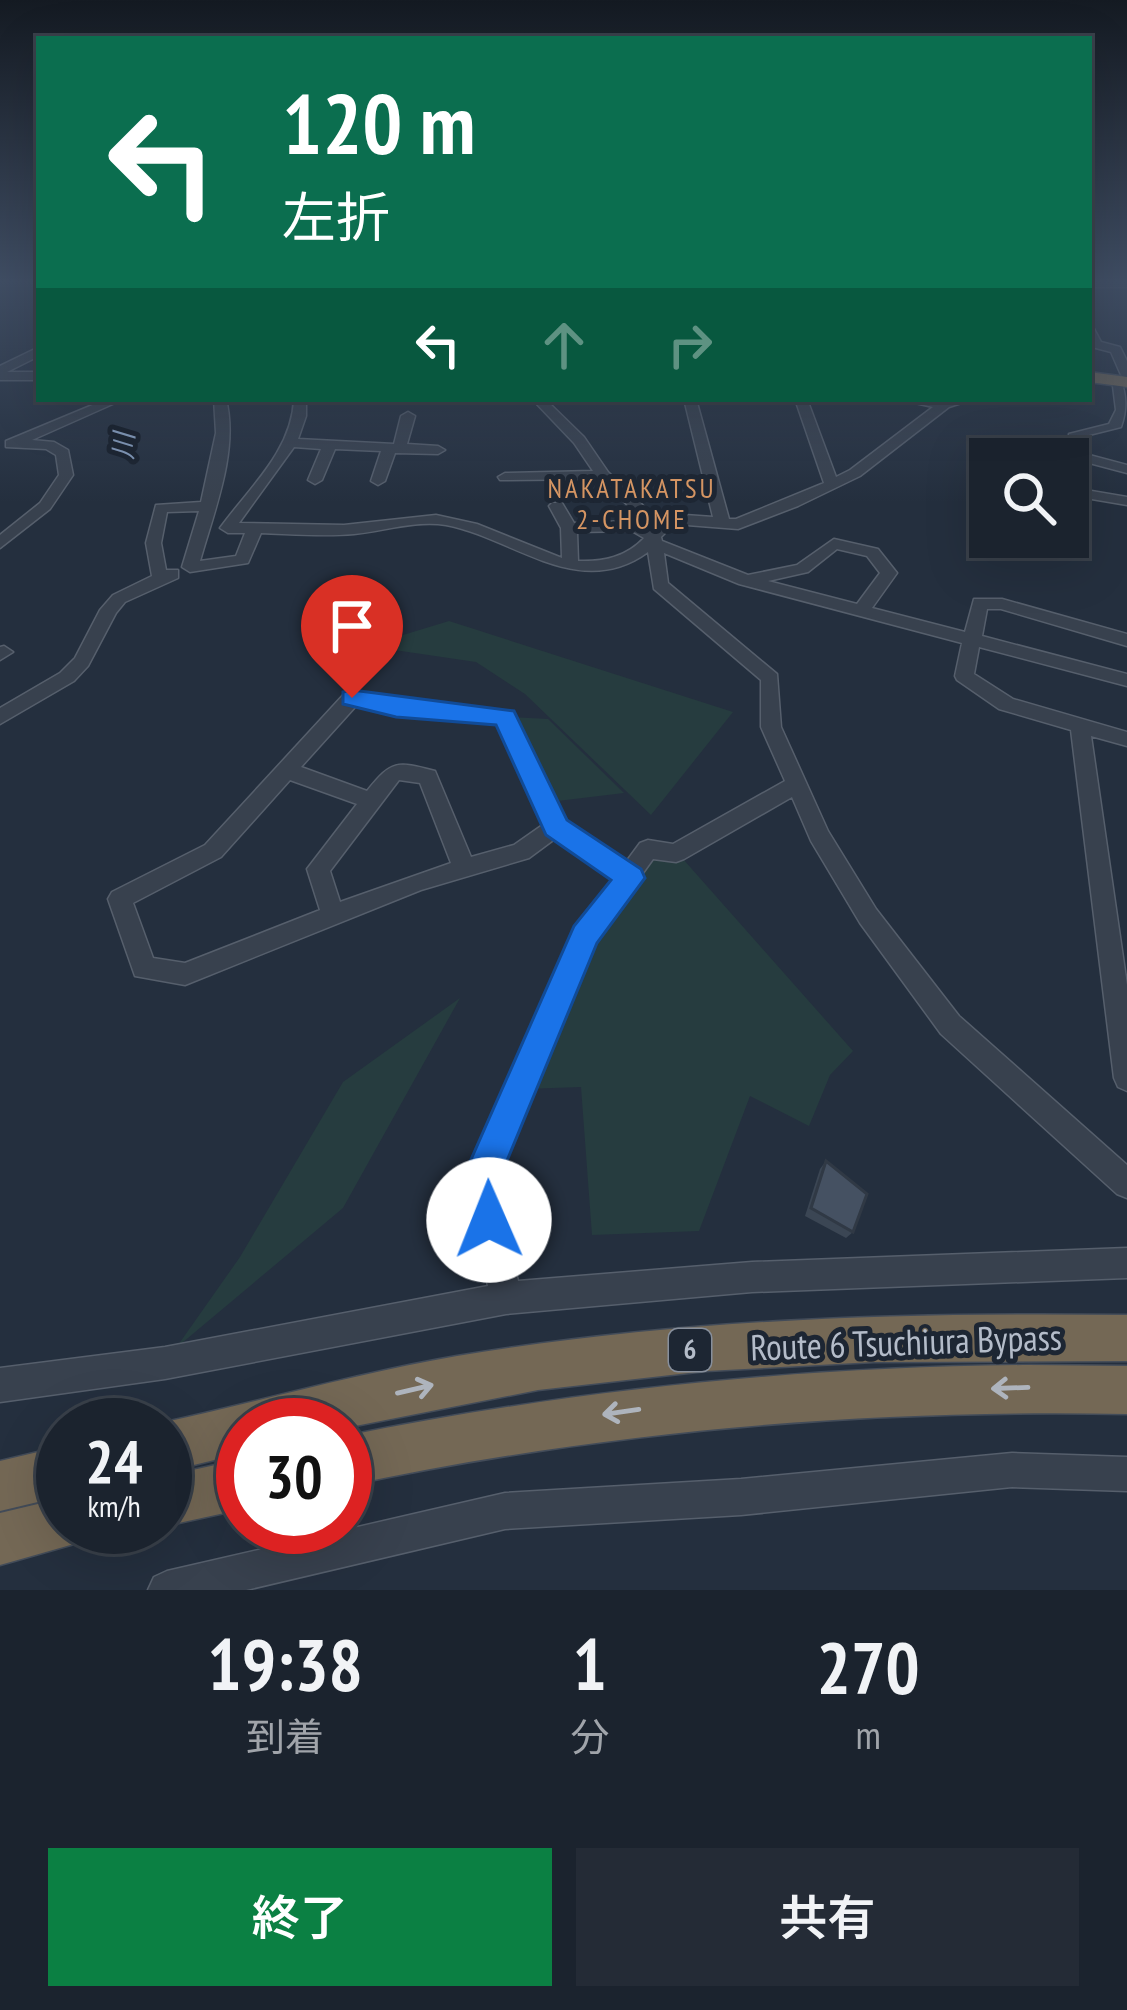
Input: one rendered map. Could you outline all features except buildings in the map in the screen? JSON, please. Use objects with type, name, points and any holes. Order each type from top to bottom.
[{"type":"highway","points":[[1092,376],[1124,379]]},
{"type":"highway","name":"Route 6 Tsuchiura Bypass","points":[[372,1399],[453,1380],[652,1353],[832,1340],[1127,1338]]},
{"type":"highway","name":"Route 6 Tsuchiura Bypass","points":[[372,1455],[455,1436],[656,1407],[1020,1388],[1127,1390]]},
{"type":"highway","points":[[0,1486],[36,1477]]},
{"type":"street","points":[[0,373],[33,354]]},
{"type":"street","points":[[0,373],[36,376]]},
{"type":"street","points":[[1074,436],[1114,427],[1123,410],[1124,379]]},
{"type":"street","points":[[5,446],[111,402]]},
{"type":"street","points":[[190,567],[227,414],[221,402]]},
{"type":"street","points":[[300,402],[301,416],[290,442],[228,528],[449,521],[543,561],[570,566],[628,559],[671,519],[747,522],[831,483],[904,440],[945,404]]},
{"type":"street","points":[[541,402],[579,440],[603,475],[651,518],[660,585],[770,678],[771,727],[795,784],[868,916],[950,1025],[1127,1184]]},
{"type":"street","points":[[691,402],[722,523]]},
{"type":"street","points":[[802,402],[831,483]]},
{"type":"street","points":[[928,402],[954,402]]},
{"type":"street","points":[[378,481],[408,416]]},
{"type":"street","points":[[290,442],[438,450]]},
{"type":"street","points":[[0,543],[45,506],[66,475],[63,453],[49,445],[5,446]]},
{"type":"street","points":[[316,480],[328,447]]},
{"type":"street","points":[[1089,459],[1127,470]]},
{"type":"street","points":[[505,478],[603,475]]},
{"type":"street","points":[[1089,495],[1127,501]]},
{"type":"street","points":[[161,578],[153,559],[161,508],[208,506]]},
{"type":"street","points":[[557,506],[569,528],[570,566]]},
{"type":"street","points":[[569,528],[635,526],[652,539],[746,580],[1127,680]]},
{"type":"street","points":[[0,716],[68,676],[92,648],[98,625],[124,590],[190,567],[242,560],[254,528]]},
{"type":"street","points":[[746,580],[802,569],[834,544],[872,552],[889,572],[862,609]]},
{"type":"street","points":[[1127,640],[980,603],[964,676],[1006,704],[1127,739]]},
{"type":"street","points":[[556,827],[521,851],[464,868],[185,974],[144,968],[120,899],[213,851],[352,698],[396,708],[505,717],[556,827],[630,878]]},
{"type":"street","points":[[1080,725],[1127,1078]]},
{"type":"street","points":[[286,770],[371,801]]},
{"type":"street","points":[[333,916],[318,869],[394,772],[428,776],[464,868]]},
{"type":"street","points":[[506,1298],[480,1180],[585,935],[648,849],[676,853],[795,784]]},
{"type":"street","points":[[0,1385],[165,1363],[506,1298],[752,1276],[1127,1263]]},
{"type":"street","points":[[167,1590],[505,1511],[741,1497],[1012,1470],[1127,1474]]},
{"type":"green space","points":[[449,621],[733,712],[651,815],[525,694],[476,662],[367,646]]},
{"type":"green space","points":[[510,717],[548,719],[624,793],[549,802]]},
{"type":"green space","points":[[653,855],[683,859],[853,1051],[830,1075],[809,1126],[750,1096],[699,1231],[592,1235],[581,1087],[524,1089],[591,939]]},
{"type":"green space","points":[[460,998],[343,1208],[176,1348],[240,1257],[343,1082]]},
{"type":"district","name":"NAKATAKATSU 2-CHOME","points":[[632,504]]},
{"type":"route","points":[[352,698],[396,708],[505,717],[556,827],[630,878],[585,935],[480,1180],[489,1220]]},
{"type":"water label","name":"川","points":[[124,446]]}]
